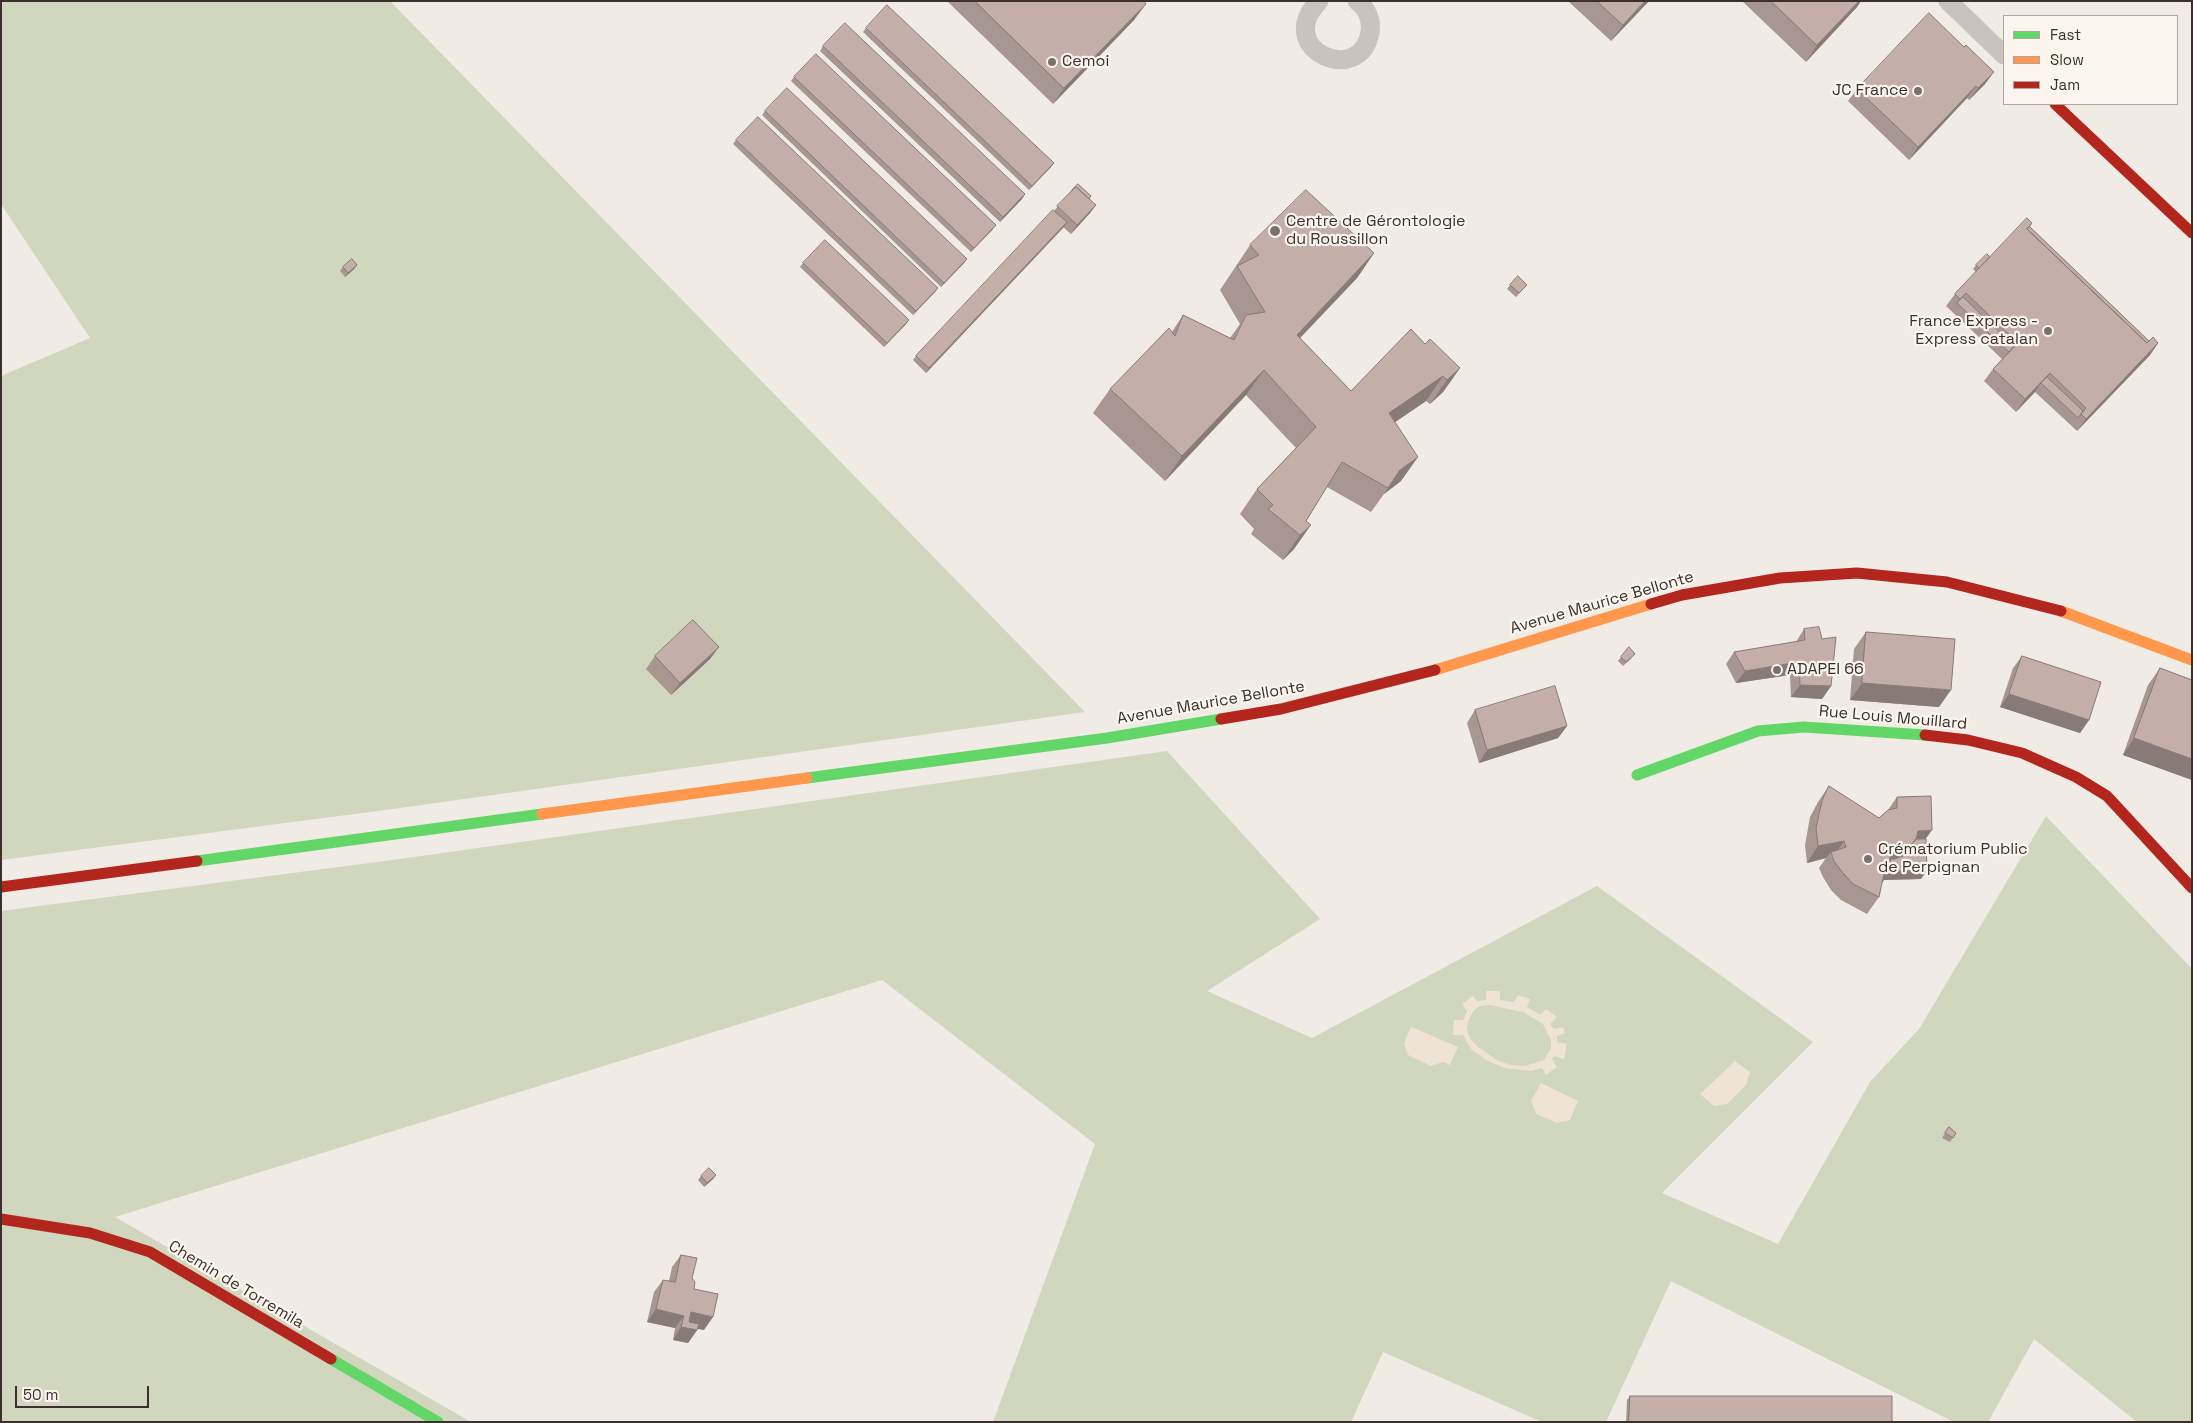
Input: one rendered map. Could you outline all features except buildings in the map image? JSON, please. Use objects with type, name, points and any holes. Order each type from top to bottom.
[{"type":"main road","points":[[2056,105],[2192,233]]},
{"type":"main road","name":"Avenue Maurice Bellonte","points":[[1,887],[1107,738],[1281,709],[1410,678],[1682,595],[1789,577],[1857,573],[1947,582],[2055,609],[2192,660]]},
{"type":"main road","name":"Rue Louis Mouillard","points":[[1637,774],[1758,731],[1804,727],[1913,734],[1968,740],[2022,753],[2076,777],[2107,796],[2192,888]]},
{"type":"main road","name":"Chemin de Torremila","points":[[1,1219],[90,1233],[150,1252],[438,1422]]},
{"type":"street","points":[[1318,1],[1308,15],[1306,31],[1308,40],[1313,48],[1329,59],[1349,58],[1357,54],[1369,38],[1371,29],[1370,19],[1367,11],[1357,1]]},
{"type":"street","points":[[1370,19],[1376,1]]},
{"type":"street","points":[[1948,1],[2003,54]]},
{"type":"green space","points":[[1,1],[390,1],[1085,712],[393,809],[1,860],[1,376],[90,338],[1,204]]},
{"type":"green space","points":[[1167,751],[1320,919],[1207,991],[1312,1038],[1597,886],[1813,1042],[1662,1193],[1778,1244],[1870,1082],[1919,1029],[2046,816],[2192,969],[2192,1422],[2137,1422],[2034,1339],[1988,1422],[1954,1422],[1671,1281],[1606,1422],[1542,1422],[1383,1352],[1351,1422],[993,1422],[1095,1144],[882,980],[115,1217],[471,1422],[1,1422],[1,911],[400,859]]},
{"type":"shaded area","points":[[1486,991],[1500,991],[1500,1000],[1514,1002],[1518,995],[1530,999],[1527,1007],[1540,1015],[1546,1009],[1557,1017],[1550,1024],[1554,1029],[1563,1027],[1565,1033],[1557,1036],[1557,1042],[1567,1044],[1564,1059],[1554,1056],[1552,1059],[1557,1067],[1546,1075],[1542,1068],[1531,1071],[1504,1068],[1486,1060],[1471,1049],[1463,1035],[1453,1035],[1454,1020],[1463,1020],[1467,1011],[1462,1004],[1473,996],[1477,1001],[1486,1000]],"holes":[[[1490,1005],[1523,1012],[1543,1024],[1551,1040],[1551,1048],[1544,1060],[1525,1066],[1511,1065],[1498,1061],[1470,1039],[1467,1029],[1469,1019],[1474,1010],[1480,1006]]]},
{"type":"shaded area","points":[[1411,1027],[1458,1047],[1450,1065],[1443,1062],[1431,1066],[1408,1055],[1404,1043]]},
{"type":"shaded area","points":[[1735,1061],[1750,1072],[1746,1085],[1727,1104],[1714,1106],[1700,1094]]},
{"type":"shaded area","points":[[1541,1083],[1578,1101],[1570,1120],[1557,1123],[1536,1114],[1531,1101]]},
{"type":"traffic: fast","points":[[807,778],[1107,738],[1221,719]]},
{"type":"traffic: fast","points":[[1637,775],[1758,731],[1804,727],[1925,735]]},
{"type":"traffic: fast","points":[[197,861],[542,814]]},
{"type":"traffic: fast","points":[[331,1359],[438,1422]]},
{"type":"traffic: slow","points":[[1435,670],[1651,604]]},
{"type":"traffic: slow","points":[[2061,611],[2192,660]]},
{"type":"traffic: slow","points":[[542,814],[807,778]]},
{"type":"traffic: jam","points":[[2056,105],[2192,233]]},
{"type":"traffic: jam","points":[[1651,604],[1682,595],[1780,578],[1857,573],[1947,582],[2061,611]]},
{"type":"traffic: jam","points":[[1221,719],[1281,709],[1435,670]]},
{"type":"traffic: jam","points":[[1925,735],[1968,740],[2022,753],[2076,777],[2107,796],[2192,888]]},
{"type":"traffic: jam","points":[[1,887],[197,861]]},
{"type":"traffic: jam","points":[[1,1219],[90,1233],[150,1252],[331,1359]]},
{"type":"place","name":"Cemoi","points":[[1052,62]]},
{"type":"place","name":"JC France","points":[[1918,91]]},
{"type":"place","name":"Centre de Gérontologie du Roussillon","points":[[1275,231]]},
{"type":"place","name":"France Express - Express catalan","points":[[2048,331]]},
{"type":"place","name":"ADAPEI 66","points":[[1777,670]]},
{"type":"place","name":"Crématorium Public de Perpignan","points":[[1868,859]]}]
